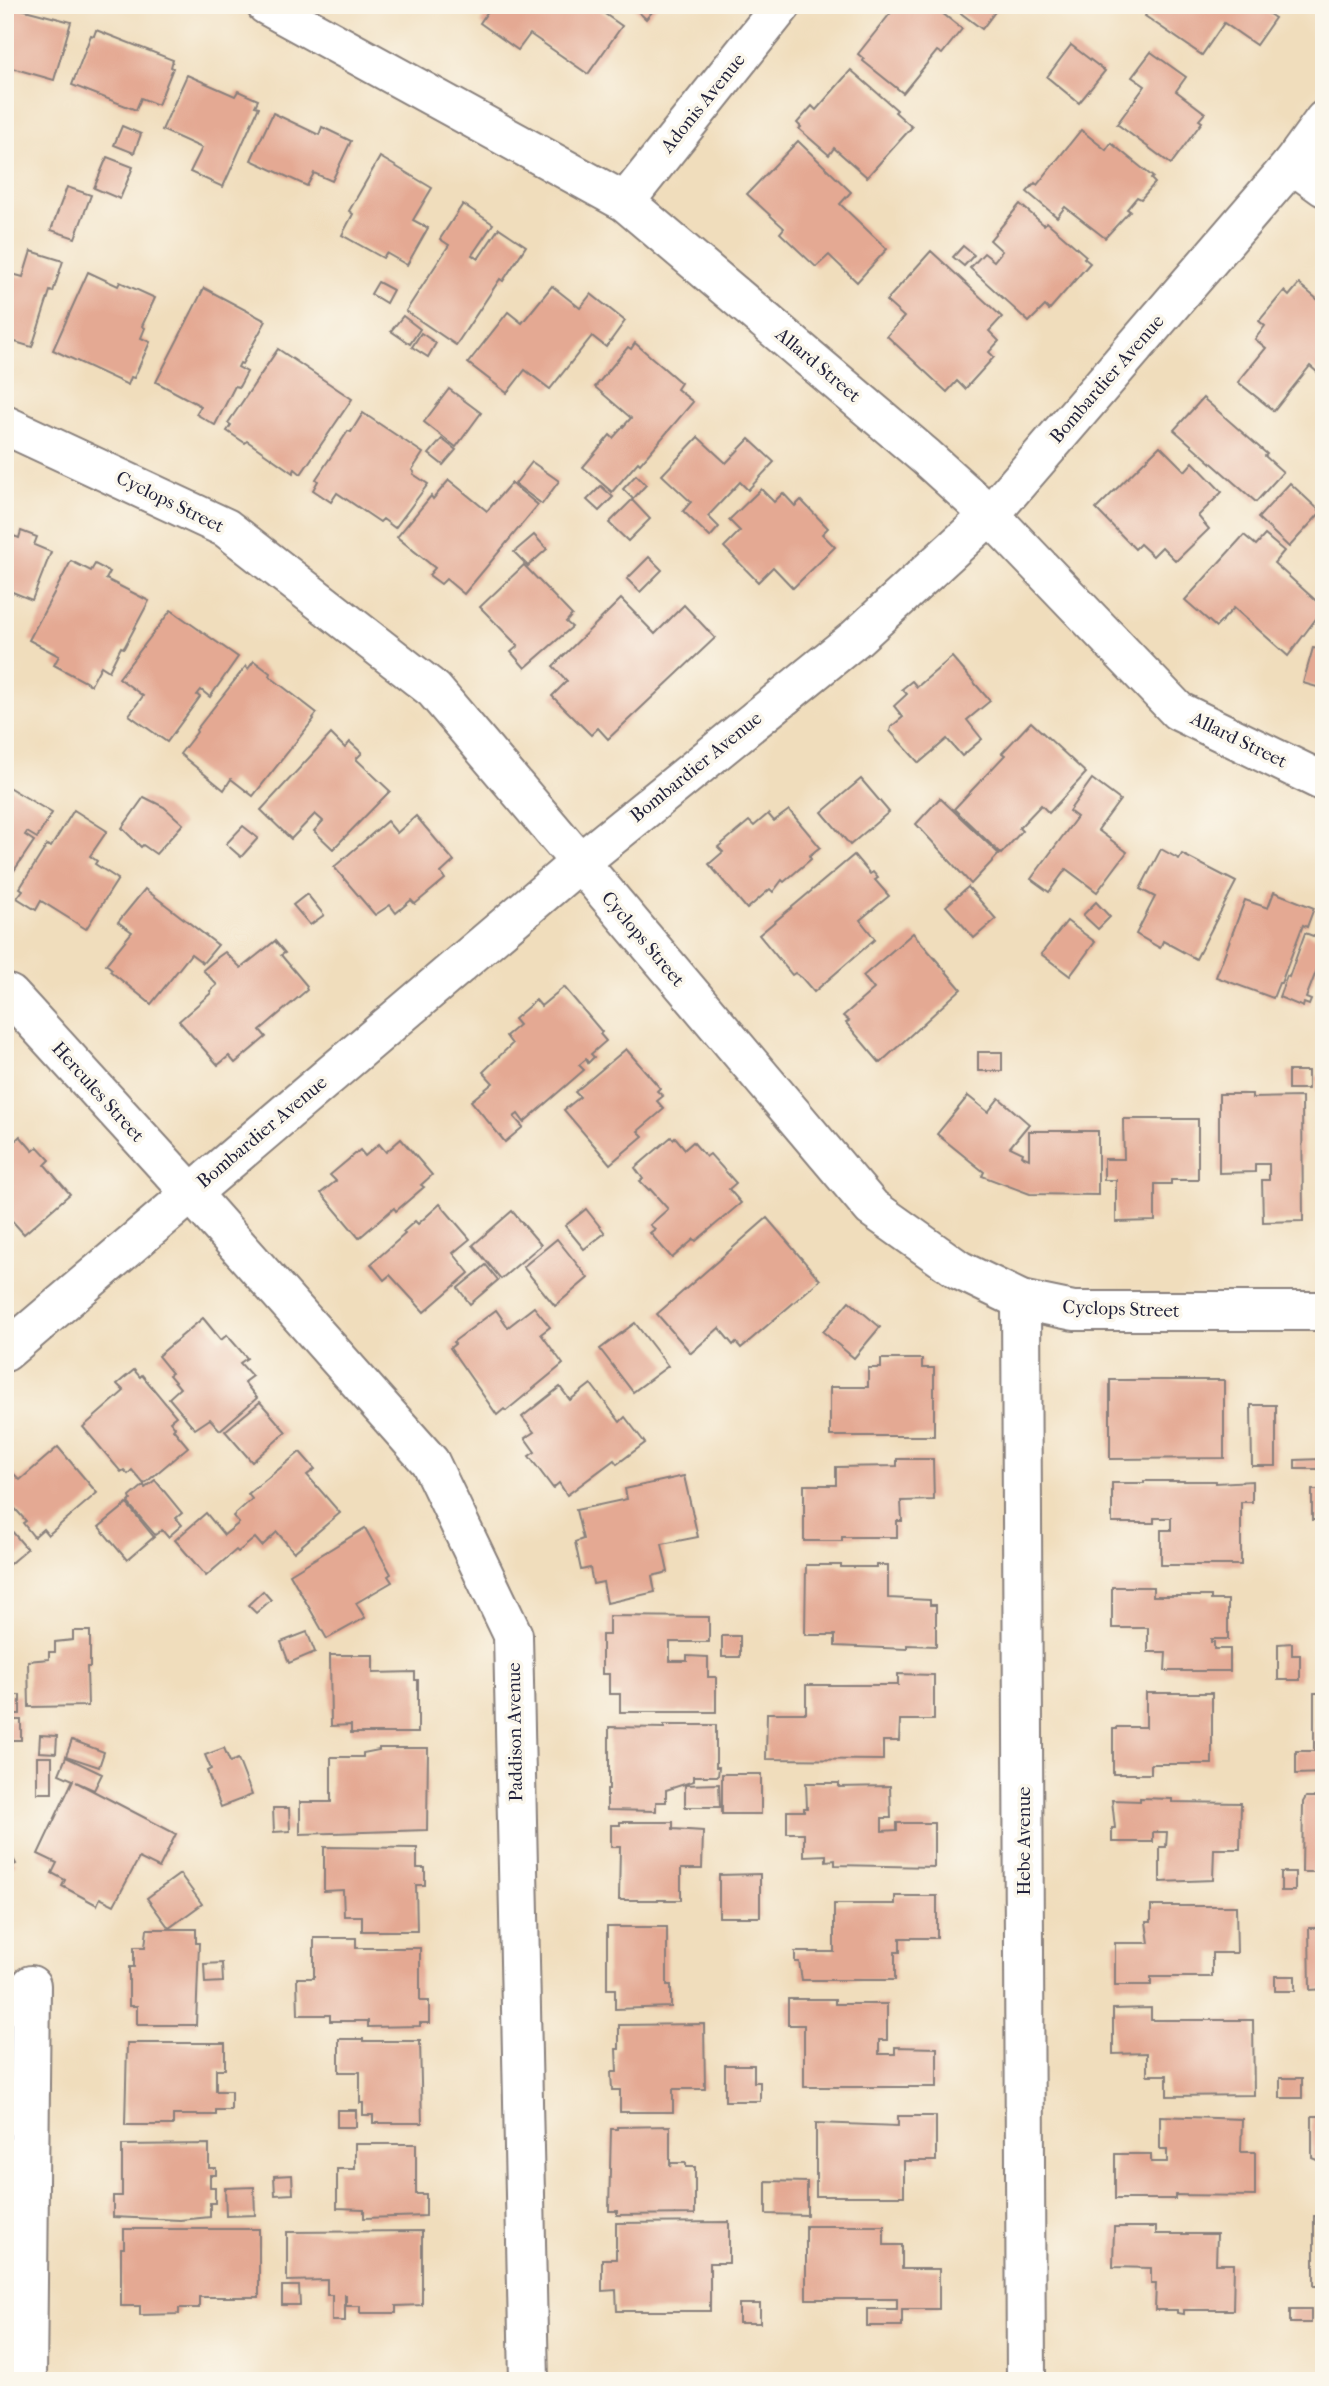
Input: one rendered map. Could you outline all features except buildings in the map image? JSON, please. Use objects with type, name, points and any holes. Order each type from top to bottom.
[{"type":"street","name":"Allard Street","points":[[266,5],[625,202],[926,457],[990,515],[1178,711],[1324,782]]},
{"type":"street","name":"Adonis Avenue","points":[[625,202],[782,5]]},
{"type":"street","name":"Bombardier Avenue","points":[[5,1352],[579,863],[856,638],[990,515],[1292,164],[1324,120]]},
{"type":"street","points":[[1292,164],[1324,187]]},
{"type":"street","name":"Cyclops Street","points":[[5,425],[226,528],[433,690],[872,1208],[959,1270],[1021,1300],[1074,1311],[1324,1311]]},
{"type":"street","name":"Hercules Street","points":[[5,993],[10,995],[190,1192]]},
{"type":"street","name":"Paddison Avenue","points":[[190,1192],[430,1462],[513,1635],[529,2381]]},
{"type":"street","name":"Hebe Avenue","points":[[1021,1300],[1026,2381]]},
{"type":"street","points":[[27,2381],[31,1985]]}]
